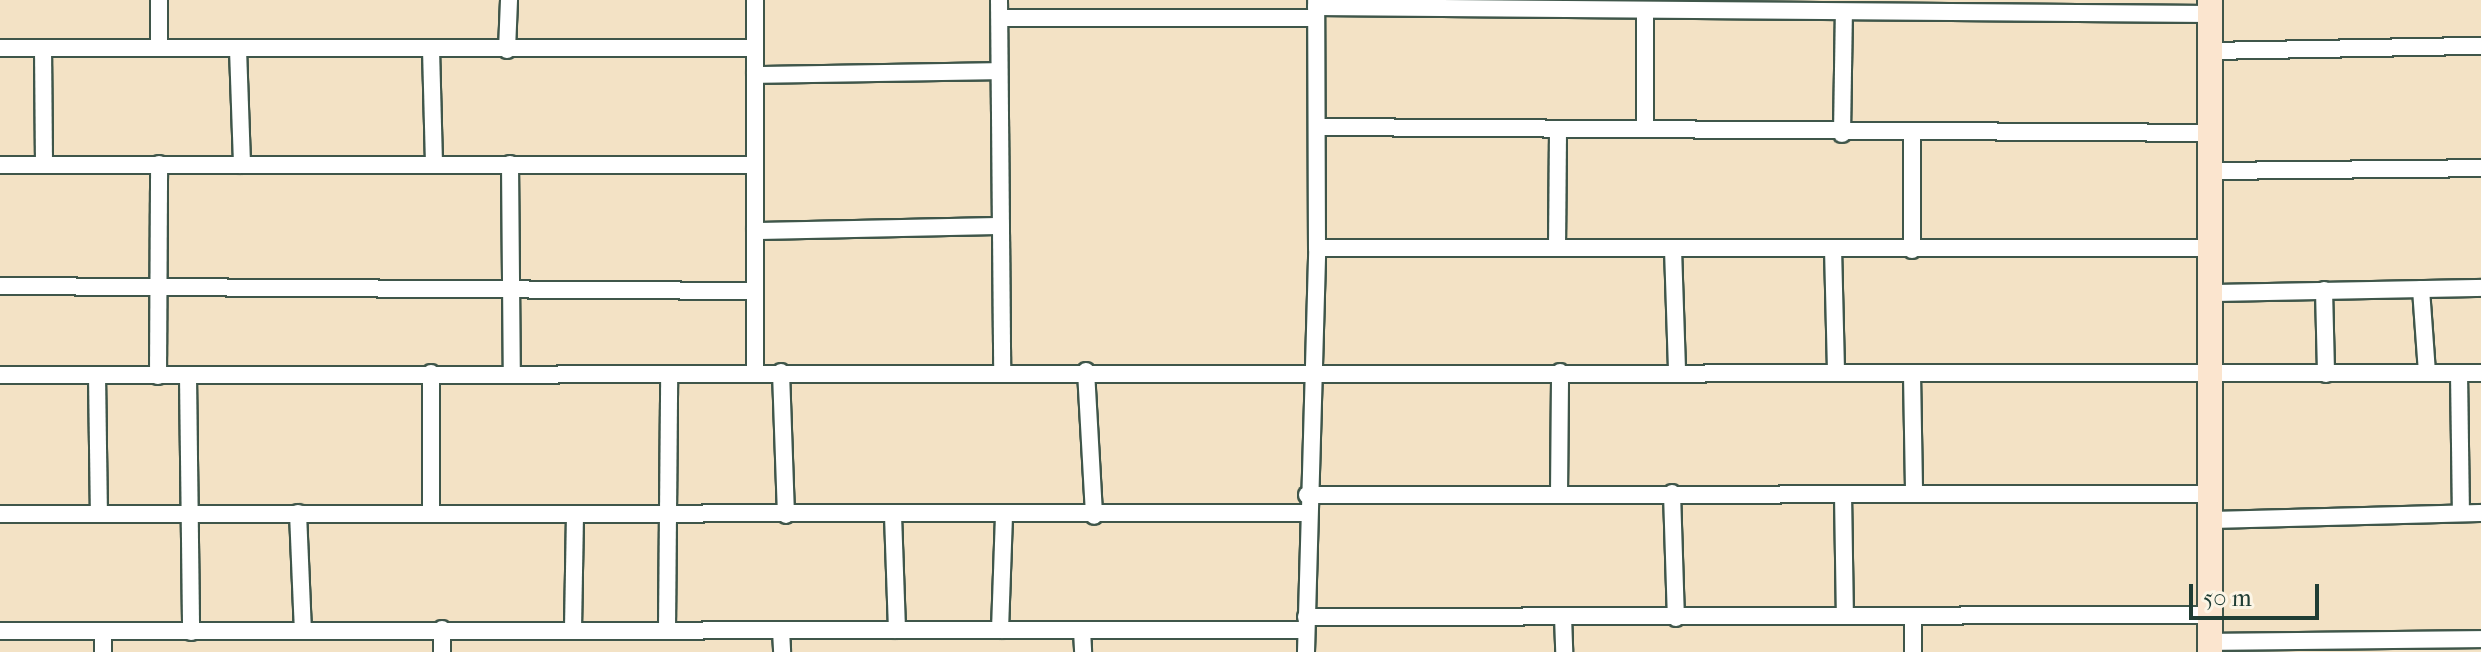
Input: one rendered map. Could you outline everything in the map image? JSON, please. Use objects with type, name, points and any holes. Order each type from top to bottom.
[{"type":"street","points":[[159,0],[159,48]]},
{"type":"street","points":[[507,50],[509,0]]},
{"type":"street","points":[[755,0],[755,371]]},
{"type":"street","points":[[999,0],[1002,371]]},
{"type":"street","points":[[1000,18],[1316,8],[1559,6],[1645,12],[1844,12],[1910,6],[2210,7],[2210,647],[2461,646],[2481,639]]},
{"type":"street","points":[[1306,652],[1307,495],[1317,248],[1316,8]]},
{"type":"street","points":[[1645,12],[1645,129]]},
{"type":"street","points":[[1842,134],[1844,12]]},
{"type":"street","points":[[2210,51],[2481,46]]},
{"type":"street","points":[[0,48],[755,48]]},
{"type":"street","points":[[43,48],[44,165]]},
{"type":"street","points":[[238,49],[242,165]]},
{"type":"street","points":[[431,49],[434,163]]},
{"type":"street","points":[[755,75],[999,71]]},
{"type":"street","points":[[1317,127],[1842,134],[2210,133]]},
{"type":"street","points":[[1557,248],[1558,130]]},
{"type":"street","points":[[1912,134],[1912,250]]},
{"type":"street","points":[[158,376],[159,164]]},
{"type":"street","points":[[510,164],[512,373]]},
{"type":"street","points":[[0,165],[755,165]]},
{"type":"street","points":[[2210,171],[2481,168]]},
{"type":"street","points":[[755,231],[1001,226]]},
{"type":"street","points":[[1317,248],[2210,248]]},
{"type":"street","points":[[1833,248],[1836,373]]},
{"type":"street","points":[[1673,249],[1677,372]]},
{"type":"street","points":[[0,286],[755,291]]},
{"type":"street","points":[[2210,293],[2481,288]]},
{"type":"street","points":[[2421,289],[2427,373]]},
{"type":"street","points":[[2324,290],[2326,374]]},
{"type":"street","points":[[0,375],[1313,370],[2210,375],[2481,373]]},
{"type":"street","points":[[1086,371],[1094,516]]},
{"type":"street","points":[[781,372],[786,515]]},
{"type":"street","points":[[1559,495],[1560,372]]},
{"type":"street","points":[[431,373],[431,514]]},
{"type":"street","points":[[2459,373],[2461,513]]},
{"type":"street","points":[[667,628],[669,374]]},
{"type":"street","points":[[1912,374],[1914,491]]},
{"type":"street","points":[[97,375],[99,513]]},
{"type":"street","points":[[188,376],[191,632]]},
{"type":"street","points":[[1307,495],[1843,494],[1914,491],[2210,494]]},
{"type":"street","points":[[1672,493],[1676,618]]},
{"type":"street","points":[[1843,494],[1845,616]]},
{"type":"street","points":[[298,513],[303,630]]},
{"type":"street","points":[[0,514],[1094,516],[1307,513]]},
{"type":"street","points":[[2210,520],[2481,513]]},
{"type":"street","points":[[573,629],[575,514]]},
{"type":"street","points":[[893,515],[897,630]]},
{"type":"street","points":[[1000,630],[1004,515]]},
{"type":"street","points":[[0,631],[1082,630],[1563,616],[2210,615]]},
{"type":"street","points":[[1563,616],[1564,652]]},
{"type":"street","points":[[1913,616],[1913,652]]},
{"type":"street","points":[[442,629],[442,652]]},
{"type":"street","points":[[781,630],[782,652]]},
{"type":"street","points":[[1082,630],[1083,652]]},
{"type":"street","points":[[103,631],[103,652]]}]
